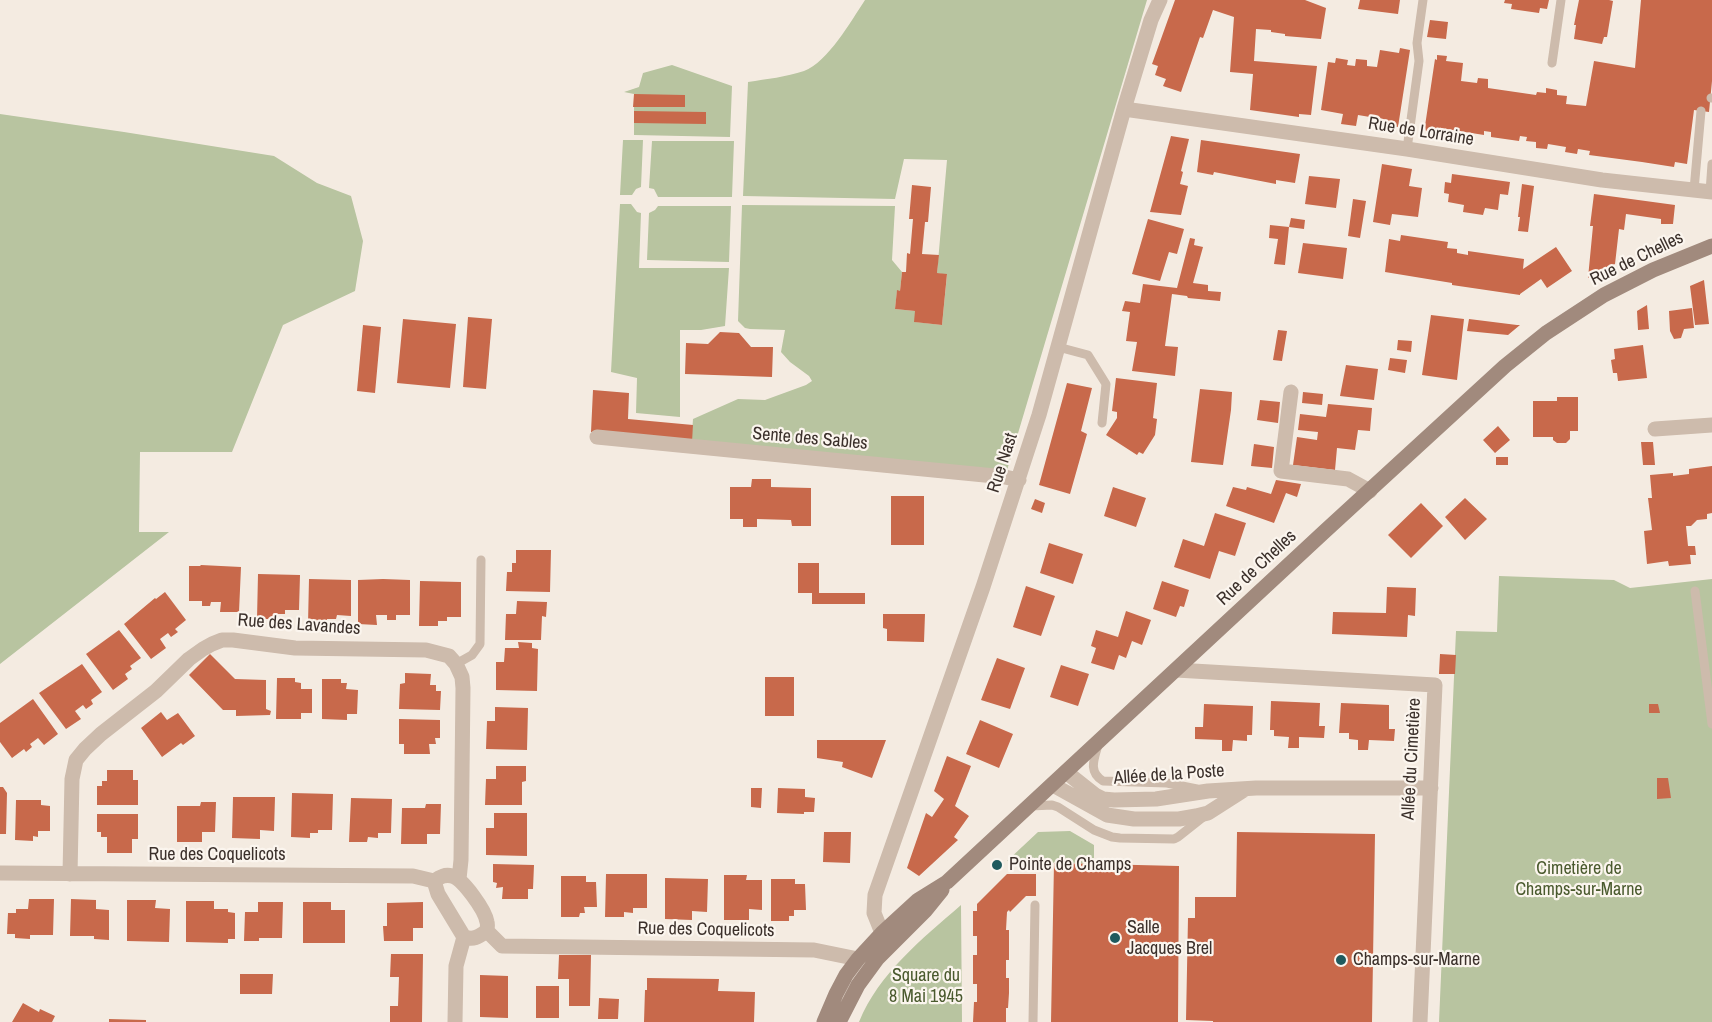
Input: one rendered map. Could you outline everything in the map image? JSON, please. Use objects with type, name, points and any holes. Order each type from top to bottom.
[{"type":"main road","name":"Rue de Chelles","points":[[824,1022],[846,975],[858,958],[882,933],[918,900],[947,882],[1031,806],[1482,387],[1546,333],[1576,312],[1653,270],[1712,246]]},
{"type":"main road","points":[[839,1022],[858,985],[878,959],[925,911],[947,882]]},
{"type":"street","name":"Rue Nast","points":[[882,933],[874,913],[875,895],[1040,415],[1124,109],[1151,20],[1160,0]]},
{"type":"street","name":"Rue de Lorraine","points":[[1124,109],[1407,149],[1602,180],[1705,191]]},
{"type":"street","points":[[1291,392],[1281,471],[1348,479],[1370,491]]},
{"type":"street","points":[[1655,429],[1712,424]]},
{"type":"street","name":"Sente des Sables","points":[[597,437],[1018,480]]},
{"type":"street","name":"Rue des Lavandes","points":[[70,874],[72,779],[76,760],[101,734],[156,691],[189,659],[203,649],[222,640],[295,648],[426,650],[449,656],[456,664]]},
{"type":"street","points":[[434,881],[438,894],[464,937],[476,938],[487,931],[488,923],[485,916],[459,879],[464,688],[456,664]]},
{"type":"street","name":"Allée du Cimetière","points":[[1176,670],[1435,685],[1420,1022]]},
{"type":"street","name":"Allée de la Poste","points":[[1066,772],[1103,799],[1156,799],[1248,788],[1431,788]]},
{"type":"street","name":"Allée de la Poste","points":[[1053,785],[1099,811],[1117,818],[1179,819],[1208,813],[1248,788]]},
{"type":"street","name":"Rue des Coquelicots","points":[[0,873],[413,876],[434,881],[441,876],[448,875],[459,879]]},
{"type":"street","name":"Rue des Coquelicots","points":[[487,931],[502,946],[814,950],[858,958]]},
{"type":"street","points":[[455,1022],[456,966],[464,937]]},
{"type":"lane","points":[[1407,149],[1419,61],[1417,44],[1423,0]]},
{"type":"lane","points":[[1552,63],[1561,0]]},
{"type":"lane","points":[[1701,111],[1705,191]]},
{"type":"lane","points":[[1705,191],[1712,164]]},
{"type":"lane","points":[[1058,346],[1088,355],[1106,384],[1102,423]]},
{"type":"lane","points":[[456,664],[472,655],[480,644],[481,560]]},
{"type":"lane","points":[[1695,591],[1712,724]]},
{"type":"lane","points":[[1100,740],[1092,763],[1093,771],[1103,781],[1167,783],[1208,791]]},
{"type":"lane","points":[[1031,806],[1059,807],[1094,830],[1120,838],[1174,839],[1208,813]]},
{"type":"lane","points":[[1033,1022],[1035,905]]},
{"type":"green space","points":[[865,0],[1147,0],[1005,477],[691,447],[693,419],[738,399],[765,400],[812,381],[781,352],[785,330],[750,329],[745,328],[738,321],[742,205],[895,206],[892,260],[902,272],[895,309],[915,311],[915,322],[942,325],[947,275],[937,273],[947,160],[904,159],[895,199],[743,196],[748,82],[790,75],[813,66],[838,40]]},
{"type":"green space","points":[[672,65],[732,86],[730,137],[634,135],[634,94],[624,92],[639,87],[643,73]]},
{"type":"green space","points":[[0,114],[274,156],[317,183],[351,196],[363,241],[355,291],[283,325],[232,452],[140,452],[139,532],[169,532],[0,664]]},
{"type":"green space","points":[[623,140],[643,140],[641,187],[636,189],[632,195],[620,195]]},
{"type":"green space","points":[[652,141],[734,141],[732,197],[658,197],[654,189],[649,188]]},
{"type":"green space","points":[[620,204],[631,204],[637,212],[641,213],[639,268],[729,268],[725,326],[701,330],[680,330],[680,417],[636,413],[637,378],[611,372]]},
{"type":"green space","points":[[658,206],[731,206],[729,262],[647,260],[649,213]]},
{"type":"green space","name":"Cimetière de Champs-sur-Marne","points":[[1499,576],[1614,580],[1630,588],[1712,579],[1712,1022],[1439,1022],[1456,631],[1497,632]]},
{"type":"green space","points":[[1070,831],[1094,845],[1094,864],[1007,861],[1038,832]]},
{"type":"green space","name":"Square du 8 Mai 1945","points":[[961,905],[962,1022],[859,1022],[868,1004],[890,972],[917,944]]},
{"type":"building","points":[[1175,0],[1305,0],[1326,8],[1321,39],[1285,36],[1285,34],[1271,32],[1271,30],[1256,29],[1254,61],[1317,66],[1311,115],[1299,114],[1299,117],[1250,110],[1253,74],[1230,72],[1234,17],[1213,10],[1203,38],[1200,37],[1181,92],[1163,86],[1166,79],[1155,75],[1158,66],[1152,64]]},
{"type":"building","points":[[1360,0],[1400,0],[1398,14],[1358,9]]},
{"type":"building","points":[[1505,0],[1549,0],[1547,9],[1540,8],[1539,13],[1511,9],[1512,4],[1504,3]]},
{"type":"building","points":[[1579,0],[1613,1],[1607,37],[1604,37],[1602,44],[1574,39]]},
{"type":"building","points":[[1641,0],[1712,0],[1712,81],[1709,112],[1694,110],[1687,164],[1675,162],[1674,167],[1589,155],[1590,151],[1578,149],[1577,154],[1565,152],[1566,147],[1548,144],[1547,149],[1536,148],[1536,142],[1526,141],[1527,137],[1520,136],[1519,141],[1491,137],[1491,132],[1484,131],[1484,135],[1440,128],[1439,133],[1426,131],[1437,55],[1447,56],[1446,61],[1463,63],[1461,81],[1477,83],[1478,78],[1488,79],[1488,88],[1536,95],[1537,92],[1546,93],[1546,88],[1557,90],[1557,95],[1567,96],[1566,104],[1586,106],[1594,61],[1635,68]]},
{"type":"building","points":[[1430,20],[1448,22],[1446,39],[1427,37]]},
{"type":"building","points":[[1400,48],[1410,50],[1398,127],[1387,126],[1388,120],[1358,115],[1356,126],[1341,124],[1343,114],[1321,110],[1328,62],[1335,63],[1336,58],[1348,60],[1347,65],[1355,66],[1356,59],[1367,60],[1367,66],[1377,67],[1380,50],[1399,53]]},
{"type":"building","points":[[634,94],[685,95],[685,107],[633,107]]},
{"type":"building","points":[[634,111],[706,112],[706,124],[634,123]]},
{"type":"building","points":[[1171,136],[1189,139],[1181,171],[1183,172],[1180,184],[1188,186],[1181,215],[1150,212]]},
{"type":"building","points":[[1201,140],[1300,154],[1295,183],[1276,180],[1276,184],[1214,172],[1213,175],[1197,172]]},
{"type":"building","points":[[1382,164],[1412,169],[1409,186],[1422,188],[1418,217],[1392,214],[1390,225],[1373,222]]},
{"type":"building","points":[[1452,174],[1510,182],[1508,195],[1500,194],[1498,210],[1485,208],[1483,215],[1463,212],[1464,205],[1448,202],[1449,194],[1444,193],[1445,182],[1451,183]]},
{"type":"building","points":[[1309,176],[1340,179],[1336,208],[1305,204]]},
{"type":"building","points":[[1522,184],[1534,186],[1528,232],[1518,231]]},
{"type":"building","points":[[912,185],[931,187],[922,254],[939,255],[937,273],[947,274],[942,325],[914,322],[915,311],[895,309],[902,272],[906,272],[907,253],[910,254],[913,219],[909,219]]},
{"type":"building","points":[[1594,194],[1675,205],[1673,224],[1661,224],[1661,219],[1626,214],[1624,230],[1619,229],[1615,264],[1588,278]]},
{"type":"building","points":[[1353,199],[1366,201],[1360,238],[1348,236]]},
{"type":"building","points":[[1291,218],[1305,220],[1304,229],[1289,227]]},
{"type":"building","points":[[1148,219],[1184,229],[1177,254],[1169,252],[1160,281],[1132,274]]},
{"type":"building","points":[[1270,225],[1289,227],[1285,265],[1274,264],[1278,239],[1269,238]]},
{"type":"building","points":[[1401,235],[1448,242],[1447,248],[1457,249],[1457,253],[1468,255],[1468,251],[1524,259],[1523,269],[1556,247],[1572,271],[1547,288],[1541,279],[1520,295],[1385,272],[1389,239],[1400,241]]},
{"type":"building","points":[[1190,238],[1195,239],[1194,245],[1203,247],[1193,283],[1208,285],[1208,291],[1221,292],[1220,301],[1172,294],[1165,346],[1178,347],[1175,376],[1132,371],[1137,342],[1126,341],[1130,312],[1122,311],[1125,301],[1140,303],[1143,284],[1177,288]]},
{"type":"building","points":[[1303,243],[1347,248],[1343,279],[1298,273]]},
{"type":"building","points":[[1704,280],[1709,324],[1695,325],[1690,286]]},
{"type":"building","points":[[1647,305],[1649,329],[1638,330],[1637,311]]},
{"type":"building","points":[[1692,308],[1694,328],[1684,329],[1681,338],[1674,339],[1670,331],[1669,311]]},
{"type":"building","points":[[1431,315],[1464,319],[1457,380],[1422,375]]},
{"type":"building","points":[[468,317],[492,319],[486,389],[463,387]]},
{"type":"building","points":[[403,319],[456,324],[450,388],[397,383]]},
{"type":"building","points":[[1469,319],[1520,325],[1508,335],[1467,331]]},
{"type":"building","points":[[363,325],[381,327],[375,393],[357,391]]},
{"type":"building","points":[[1278,330],[1287,331],[1282,361],[1273,360]]},
{"type":"building","points":[[720,332],[739,333],[751,347],[773,347],[772,377],[685,374],[686,343],[708,344]]},
{"type":"building","points":[[1398,340],[1412,341],[1411,352],[1397,350]]},
{"type":"building","points":[[1643,345],[1647,378],[1618,381],[1617,373],[1613,373],[1611,360],[1615,359],[1614,349]]},
{"type":"building","points":[[1390,358],[1407,360],[1405,373],[1388,370]]},
{"type":"building","points":[[1346,365],[1378,369],[1374,400],[1340,396]]},
{"type":"building","points":[[1116,378],[1157,383],[1153,418],[1157,419],[1155,435],[1143,454],[1139,452],[1137,455],[1106,435],[1117,418],[1117,412],[1112,411]]},
{"type":"building","points":[[1067,383],[1092,388],[1081,431],[1087,434],[1070,494],[1039,485]]},
{"type":"building","points":[[1200,389],[1232,392],[1223,465],[1191,462]]},
{"type":"building","points":[[593,390],[629,393],[628,419],[693,425],[692,442],[591,432]]},
{"type":"building","points":[[1303,392],[1323,394],[1322,405],[1302,403]]},
{"type":"building","points":[[1557,397],[1578,397],[1578,431],[1570,431],[1570,439],[1566,443],[1557,443],[1553,437],[1533,437],[1533,401],[1557,401]]},
{"type":"building","points":[[1260,400],[1280,402],[1278,423],[1257,420]]},
{"type":"building","points":[[1328,404],[1372,408],[1370,431],[1358,430],[1355,450],[1337,448],[1335,470],[1293,465],[1297,437],[1317,440],[1318,432],[1298,430],[1300,414],[1326,417]]},
{"type":"building","points":[[1498,426],[1510,440],[1495,453],[1483,440]]},
{"type":"building","points":[[1641,442],[1653,442],[1655,465],[1643,465]]},
{"type":"building","points":[[1254,444],[1274,447],[1272,468],[1251,466]]},
{"type":"building","points":[[1496,457],[1508,457],[1508,465],[1496,465]]},
{"type":"building","points":[[1712,466],[1712,513],[1707,514],[1707,519],[1697,520],[1691,526],[1686,526],[1688,546],[1695,546],[1696,555],[1690,555],[1691,564],[1669,566],[1668,561],[1647,564],[1644,531],[1652,530],[1648,498],[1652,498],[1650,475],[1689,474],[1689,469]]},
{"type":"building","points":[[752,479],[771,479],[771,487],[811,488],[811,526],[792,526],[791,520],[757,519],[757,527],[743,527],[743,519],[730,519],[730,487],[751,487]]},
{"type":"building","points":[[1276,480],[1301,484],[1297,497],[1286,493],[1274,523],[1226,506],[1233,487],[1246,490],[1247,487],[1271,494]]},
{"type":"building","points":[[1113,487],[1146,498],[1136,527],[1104,516]]},
{"type":"building","points":[[891,496],[924,496],[924,545],[891,545]]},
{"type":"building","points":[[1465,498],[1487,519],[1465,540],[1445,517]]},
{"type":"building","points":[[1035,499],[1045,503],[1042,513],[1031,509]]},
{"type":"building","points":[[1421,503],[1443,526],[1411,558],[1388,535]]},
{"type":"building","points":[[1215,513],[1246,523],[1235,556],[1219,551],[1210,579],[1174,567],[1183,539],[1204,546]]},
{"type":"building","points":[[1049,543],[1083,554],[1073,584],[1040,573]]},
{"type":"building","points":[[516,550],[551,550],[550,592],[506,591],[507,572],[512,572],[512,563],[516,563]]},
{"type":"building","points":[[798,563],[819,563],[819,593],[865,593],[865,604],[812,604],[812,593],[798,593]]},
{"type":"building","points":[[189,566],[241,567],[239,612],[220,612],[221,602],[211,602],[210,606],[202,606],[202,601],[189,601]]},
{"type":"building","points":[[258,574],[300,575],[299,610],[285,610],[285,614],[276,614],[276,619],[257,619]]},
{"type":"building","points":[[309,579],[351,580],[351,616],[337,615],[336,619],[327,619],[327,624],[308,624]]},
{"type":"building","points":[[358,580],[410,580],[410,615],[396,615],[396,620],[387,620],[387,615],[376,615],[377,625],[358,624]]},
{"type":"building","points":[[420,581],[461,582],[461,617],[447,617],[447,621],[438,621],[438,626],[419,626]]},
{"type":"building","points":[[1162,581],[1189,590],[1184,607],[1180,606],[1176,617],[1153,609]]},
{"type":"building","points":[[1026,586],[1055,596],[1041,636],[1013,627]]},
{"type":"building","points":[[1387,587],[1416,588],[1415,616],[1408,615],[1407,637],[1332,634],[1333,612],[1386,613]]},
{"type":"building","points":[[165,592],[186,620],[175,629],[178,632],[171,637],[168,633],[160,639],[166,648],[151,659],[124,624]]},
{"type":"building","points":[[517,601],[547,602],[546,617],[542,616],[541,640],[505,640],[506,614],[516,614]]},
{"type":"building","points":[[1126,611],[1151,620],[1142,645],[1132,641],[1126,658],[1119,655],[1114,670],[1091,663],[1096,648],[1091,646],[1096,630],[1118,637]]},
{"type":"building","points":[[883,614],[925,614],[924,642],[887,641],[887,629],[883,628]]},
{"type":"building","points":[[119,630],[141,658],[130,666],[132,669],[125,674],[128,679],[113,690],[86,654]]},
{"type":"building","points":[[518,642],[532,643],[532,648],[538,649],[537,691],[496,690],[496,662],[504,662],[505,648],[519,648]]},
{"type":"building","points":[[210,654],[235,679],[266,680],[266,709],[271,711],[270,715],[236,716],[236,710],[223,710],[189,675]]},
{"type":"building","points":[[1440,654],[1456,655],[1455,674],[1439,674]]},
{"type":"building","points":[[997,658],[1025,668],[1010,709],[981,700]]},
{"type":"building","points":[[82,664],[102,692],[91,700],[93,704],[86,709],[83,705],[75,711],[81,719],[66,729],[39,693]]},
{"type":"building","points":[[1061,665],[1089,674],[1078,706],[1050,697]]},
{"type":"building","points":[[405,673],[431,674],[430,685],[436,685],[436,691],[441,691],[440,710],[399,709],[400,684],[405,683]]},
{"type":"building","points":[[765,677],[794,677],[794,716],[765,716]]},
{"type":"building","points":[[277,678],[295,678],[295,682],[301,683],[301,689],[312,689],[312,713],[301,713],[301,719],[276,719]]},
{"type":"building","points":[[322,679],[341,679],[341,683],[347,683],[346,689],[358,690],[357,714],[347,714],[347,720],[322,719]]},
{"type":"building","points":[[33,699],[58,734],[44,745],[38,738],[30,744],[32,747],[26,752],[24,749],[12,758],[0,742],[0,723]]},
{"type":"building","points":[[1271,701],[1320,703],[1319,726],[1325,726],[1324,738],[1299,737],[1299,748],[1288,748],[1289,737],[1274,736],[1274,730],[1270,730]]},
{"type":"building","points":[[1341,703],[1389,705],[1389,729],[1395,729],[1394,741],[1369,740],[1368,750],[1358,750],[1358,740],[1349,739],[1349,733],[1339,733]]},
{"type":"building","points":[[1204,704],[1253,706],[1252,735],[1247,735],[1247,741],[1233,740],[1232,751],[1222,751],[1222,740],[1195,739],[1195,727],[1203,727]]},
{"type":"building","points":[[1649,704],[1658,704],[1660,713],[1649,713]]},
{"type":"building","points":[[495,707],[528,708],[527,750],[486,749],[487,721],[495,721]]},
{"type":"building","points":[[161,712],[167,720],[178,713],[195,736],[162,757],[141,728]]},
{"type":"building","points":[[399,719],[440,720],[440,738],[435,738],[436,744],[429,744],[430,754],[404,754],[404,744],[399,744]]},
{"type":"building","points":[[980,720],[1013,734],[999,768],[966,754]]},
{"type":"building","points":[[817,740],[886,740],[872,778],[842,767],[843,762],[817,758]]},
{"type":"building","points":[[947,756],[971,766],[955,806],[969,816],[954,837],[958,840],[919,876],[907,868],[926,813],[932,817],[944,799],[934,791]]},
{"type":"building","points":[[496,766],[526,766],[526,781],[522,782],[522,805],[485,805],[486,779],[496,779]]},
{"type":"building","points":[[107,770],[133,770],[133,780],[138,780],[138,805],[97,805],[97,786],[102,786],[102,781],[107,781]]},
{"type":"building","points":[[1657,778],[1668,778],[1671,798],[1657,799]]},
{"type":"building","points":[[0,787],[3,787],[7,793],[6,834],[0,834]]},
{"type":"building","points":[[751,788],[762,788],[761,808],[751,807]]},
{"type":"building","points":[[778,788],[805,789],[805,797],[815,798],[814,812],[777,813]]},
{"type":"building","points":[[292,793],[333,794],[332,830],[318,830],[318,833],[310,833],[310,838],[291,837]]},
{"type":"building","points":[[233,797],[275,797],[274,831],[260,830],[260,839],[232,838]]},
{"type":"building","points":[[351,798],[392,799],[391,833],[378,833],[378,838],[368,837],[367,842],[349,842]]},
{"type":"building","points":[[16,800],[41,800],[41,805],[50,806],[50,831],[38,831],[38,837],[33,836],[33,841],[15,840]]},
{"type":"building","points":[[201,802],[216,802],[215,832],[202,832],[202,842],[177,842],[177,806],[200,806]]},
{"type":"building","points":[[426,804],[441,804],[440,834],[427,834],[427,844],[401,844],[402,808],[425,808]]},
{"type":"building","points":[[494,813],[527,813],[527,856],[486,855],[486,828],[494,828]]},
{"type":"building","points":[[97,814],[138,814],[138,839],[132,839],[132,853],[107,853],[107,837],[101,837],[101,832],[97,832]]},
{"type":"building","points":[[824,832],[851,832],[850,863],[823,862]]},
{"type":"building","points":[[1237,832],[1375,834],[1372,1022],[1186,1020],[1188,918],[1195,918],[1195,897],[1236,897]]},
{"type":"building","name":"Salle Jacques Brel","points":[[1054,863],[1179,866],[1178,1022],[1051,1022]]},
{"type":"building","points":[[493,864],[534,865],[533,889],[528,889],[528,899],[502,899],[503,887],[496,888],[497,883],[493,882]]},
{"type":"building","points":[[606,874],[647,874],[647,908],[633,908],[633,913],[624,912],[624,917],[605,917]]},
{"type":"building","points":[[1007,874],[1036,874],[1036,896],[1026,896],[1010,912],[1009,910],[1007,912],[1009,960],[1006,960],[1006,978],[1009,978],[1009,993],[1006,1022],[973,1022],[974,1002],[977,1002],[977,984],[973,984],[973,955],[977,955],[977,936],[973,936],[973,911],[977,911],[977,904]]},
{"type":"building","points":[[724,875],[747,875],[746,880],[762,880],[762,910],[749,909],[749,920],[724,920]]},
{"type":"building","points":[[561,876],[586,876],[586,882],[596,882],[597,907],[584,907],[585,913],[580,913],[579,917],[561,917]]},
{"type":"building","points":[[665,878],[708,879],[707,912],[692,911],[692,920],[665,919]]},
{"type":"building","points":[[771,879],[795,879],[795,884],[805,884],[806,910],[794,910],[794,916],[789,916],[789,921],[771,921]]},
{"type":"building","points":[[29,899],[54,899],[53,935],[30,935],[30,939],[15,938],[15,934],[7,934],[8,913],[16,913],[16,909],[28,909]]},
{"type":"building","points":[[71,899],[96,900],[96,909],[109,910],[109,940],[94,939],[94,936],[70,936]]},
{"type":"building","points":[[127,900],[156,900],[155,908],[170,909],[169,942],[127,941]]},
{"type":"building","points":[[186,901],[214,901],[214,909],[228,909],[228,912],[235,913],[235,939],[228,939],[228,943],[186,942]]},
{"type":"building","points":[[258,902],[283,902],[282,938],[259,938],[259,941],[244,941],[245,912],[258,912]]},
{"type":"building","points":[[303,902],[331,902],[331,910],[345,910],[345,943],[303,943]]},
{"type":"building","points":[[423,902],[423,928],[413,928],[413,941],[384,941],[383,926],[387,926],[387,903]]},
{"type":"building","points":[[391,954],[423,954],[422,1022],[390,1022],[390,1006],[398,1006],[399,977],[390,977]]},
{"type":"building","points":[[559,955],[591,955],[590,1006],[569,1006],[569,979],[558,979]]},
{"type":"building","points":[[240,974],[273,974],[272,994],[240,994]]},
{"type":"building","points":[[480,975],[508,976],[508,1018],[480,1017]]},
{"type":"building","points":[[647,978],[719,979],[718,991],[755,992],[754,1022],[644,1022]]},
{"type":"building","points":[[536,986],[559,986],[559,1018],[536,1018]]},
{"type":"building","points":[[599,998],[619,999],[618,1019],[598,1019]]},
{"type":"building","points":[[23,1003],[39,1012],[40,1009],[55,1016],[52,1022],[12,1022]]},
{"type":"building","points":[[109,1019],[146,1020],[146,1022],[109,1022]]},
{"type":"place","name":"Pointe de Champs","points":[[997,865]]},
{"type":"place","name":"Salle Jacques Brel","points":[[1115,938]]},
{"type":"place","name":"Champs-sur-Marne","points":[[1341,960]]}]
